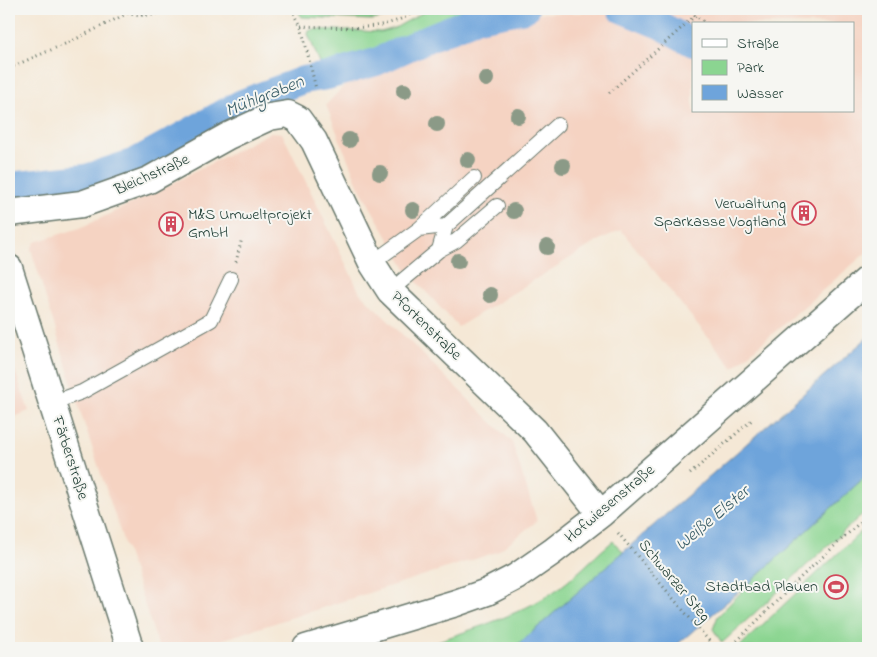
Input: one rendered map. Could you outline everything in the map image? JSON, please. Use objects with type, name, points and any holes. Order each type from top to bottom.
[{"type":"street","name":"Bleichstraße","points":[[9,213],[82,204],[149,180],[228,136],[269,117],[288,114]]},
{"type":"street","name":"Pfortenstraße","points":[[288,114],[298,119],[314,141],[372,263],[390,291],[535,431],[601,514]]},
{"type":"street","name":"Färberstraße","points":[[9,268],[130,648]]},
{"type":"street","name":"Hofwiesenstraße","points":[[306,648],[456,603],[487,592],[516,577],[601,514],[868,279]]},
{"type":"lane","points":[[439,250],[446,226],[558,125]]},
{"type":"lane","points":[[372,263],[419,229],[474,178]]},
{"type":"lane","points":[[390,291],[439,250],[456,241],[497,206]]},
{"type":"lane","points":[[419,229],[446,226]]},
{"type":"lane","points":[[52,403],[82,392],[211,320],[231,279]]},
{"type":"path","points":[[135,16],[165,9]]},
{"type":"path","points":[[9,68],[74,40],[128,13],[135,16],[146,16],[184,9]]},
{"type":"path","points":[[292,9],[301,26],[313,69],[316,88]]},
{"type":"path","points":[[301,26],[381,26],[418,9]]},
{"type":"path","points":[[686,9],[704,22]]},
{"type":"path","points":[[864,9],[868,12]]},
{"type":"path","points":[[609,93],[696,16]]},
{"type":"path","points":[[730,648],[802,576],[868,516]]},
{"type":"path","name":"Schwarzer Steg","points":[[620,535],[715,648]]},
{"type":"shaded area","points":[[644,9],[858,9],[868,17],[868,251],[733,368],[621,230],[601,239],[458,327],[407,271],[359,187],[326,105],[354,75],[384,69],[458,34],[537,13],[611,13],[660,34],[674,21]]},
{"type":"shaded area","points":[[271,132],[282,133],[360,293],[512,442],[537,521],[497,552],[196,648],[159,648],[83,420],[31,249],[35,242],[80,228],[160,190]]},
{"type":"shaded area","points":[[9,354],[29,411],[9,419]]},
{"type":"green space","points":[[296,9],[404,9],[391,16],[373,20],[302,17]]},
{"type":"green space","points":[[429,9],[488,9],[448,21],[367,58],[323,71],[308,34],[309,31],[314,29],[381,32],[395,28]]},
{"type":"green space","points":[[868,474],[868,509],[722,643],[713,629],[718,616],[755,578]]},
{"type":"green space","name":"Stadtbad Plauen","points":[[868,525],[868,648],[738,648]]},
{"type":"green space","points":[[613,541],[624,553],[514,648],[429,648],[427,645],[518,612],[535,603],[567,582]]},
{"type":"water","name":"Weiße Elster","points":[[868,337],[868,474],[755,578],[673,648],[514,648]]},
{"type":"waterway","name":"Mühlgraben","points":[[9,186],[86,178],[135,162],[242,103],[303,80],[327,76],[376,62],[478,18],[525,9]]},
{"type":"waterway","name":"Mühlgraben","points":[[621,9],[660,25],[692,42]]},
{"type":"place","name":"Verwaltung Sparkasse Vogtland","points":[[804,213]]},
{"type":"place","name":"M&S Umweltprojekt GmbH","points":[[171,224]]},
{"type":"place","name":"Stadtbad Plauen","points":[[836,587]]}]
